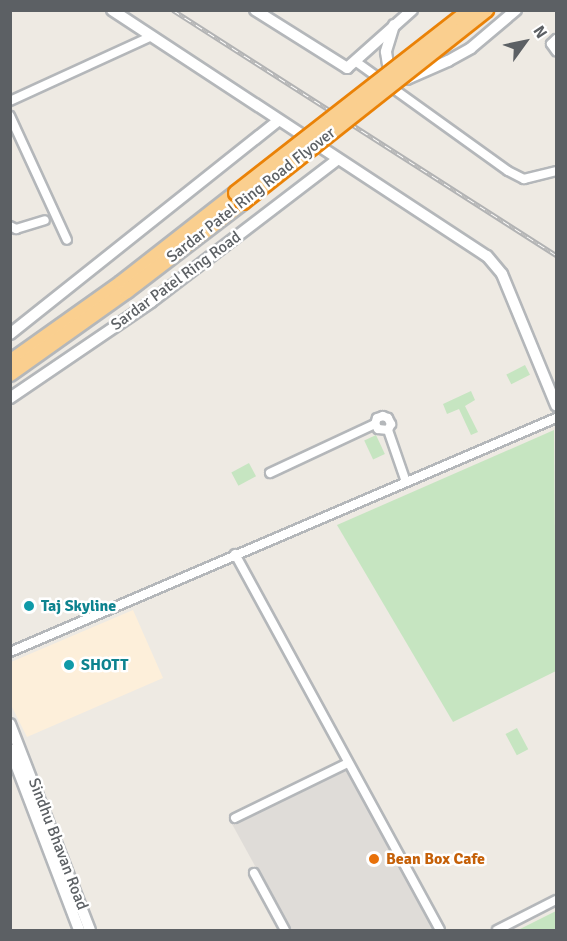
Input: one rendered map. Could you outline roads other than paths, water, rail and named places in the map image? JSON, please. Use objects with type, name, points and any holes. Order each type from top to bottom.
[{"type":"highway","name":"Sardar Patel Ring Road Flyover","points":[[10,362],[121,283],[470,10]]},
{"type":"highway","name":"Sardar Patel Ring Road Flyover","points":[[10,374],[216,223],[486,10]]},
{"type":"street","points":[[112,10],[487,256],[506,283],[556,405]]},
{"type":"street","points":[[255,10],[351,65],[508,171],[524,179],[556,171]]},
{"type":"street","points":[[351,65],[412,10]]},
{"type":"street","points":[[394,25],[386,52],[388,64],[396,74],[407,79],[471,48],[516,10]]},
{"type":"street","points":[[10,101],[152,36]]},
{"type":"street","points":[[556,39],[551,44],[556,51]]},
{"type":"street","points":[[10,116],[67,240]]},
{"type":"street","points":[[10,334],[278,121]]},
{"type":"street","name":"Sardar Patel Ring Road","points":[[10,398],[150,302],[338,159]]},
{"type":"street","points":[[10,226],[16,229],[45,220]]},
{"type":"street","points":[[270,473],[375,424],[377,418],[383,416],[388,418],[391,424],[388,429],[406,482]]},
{"type":"street","points":[[10,652],[556,418]]},
{"type":"street","points":[[235,554],[440,930]]},
{"type":"street","name":"Sindhu Bhavan Road","points":[[11,726],[90,930]]},
{"type":"street","name":"Sindhu Bhavan Road","points":[[10,749],[80,930]]},
{"type":"street","points":[[235,818],[348,763]]},
{"type":"street","points":[[254,873],[285,930]]},
{"type":"street","points":[[497,930],[556,900]]},
{"type":"railway","points":[[173,10],[556,255]]},
{"type":"place","name":"Taj Skyline","points":[[29,606]]},
{"type":"place","name":"SHOTT","points":[[69,665]]},
{"type":"place","name":"Bean Box Cafe","points":[[374,859]]}]
